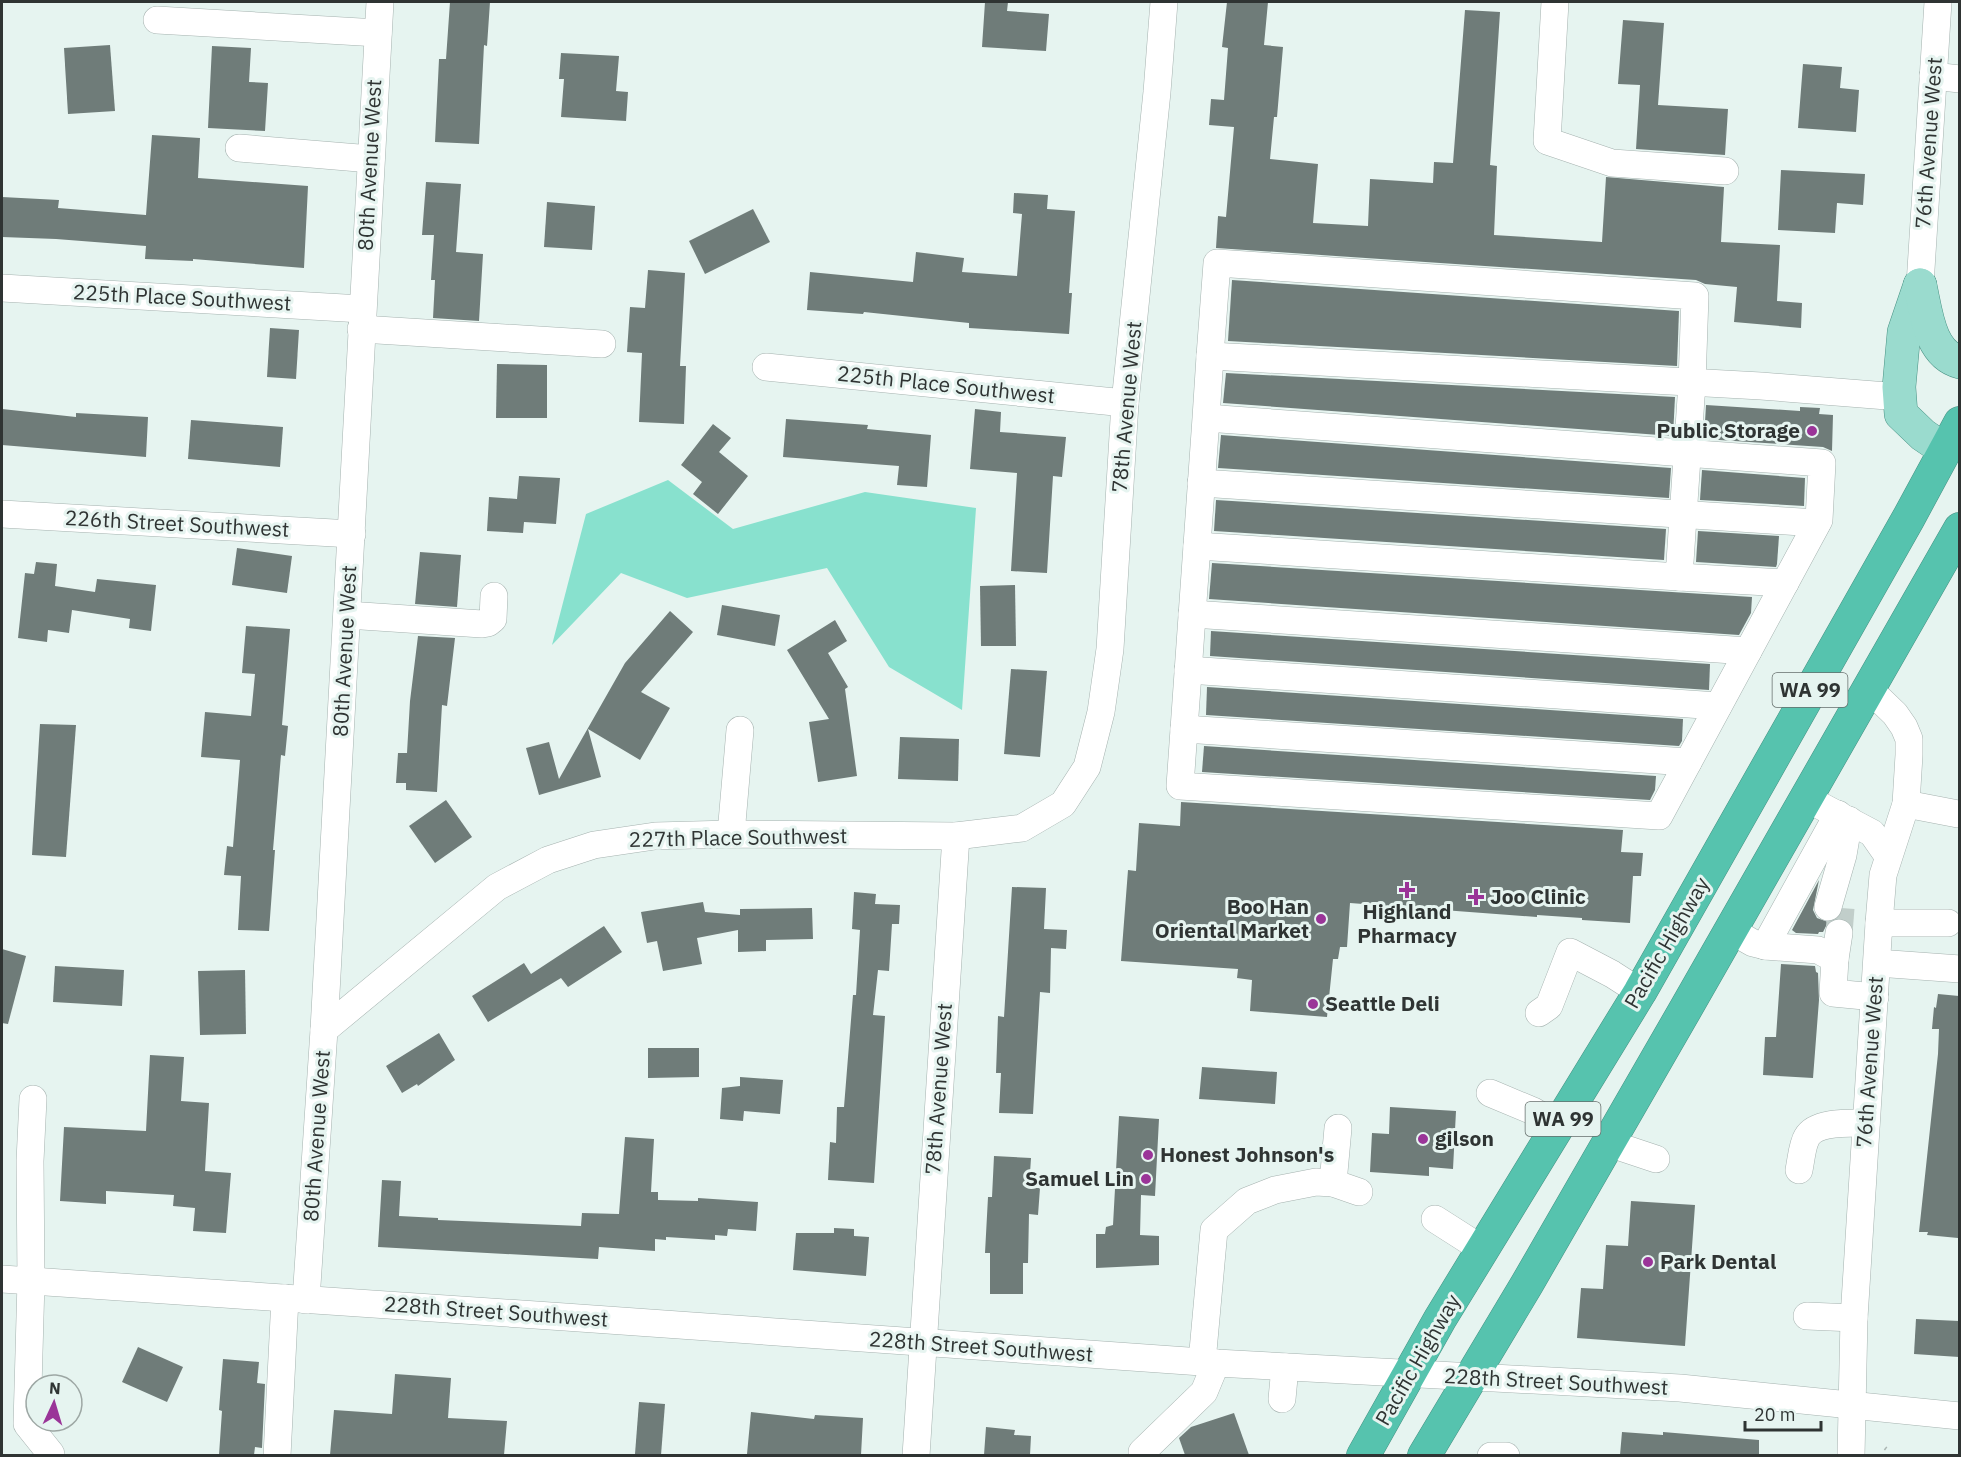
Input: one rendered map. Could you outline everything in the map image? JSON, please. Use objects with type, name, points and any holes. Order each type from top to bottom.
[{"type":"highway","name":"Pacific Highway","points":[[1363,1455],[1407,1375],[1482,1249],[1640,992],[1952,436]]},
{"type":"highway","name":"WA 99","points":[[1424,1455],[1527,1284],[1959,529]]},
{"type":"main road","points":[[1920,285],[1933,336],[1942,351],[1959,362]]},
{"type":"main road","points":[[1920,285],[1904,332],[1901,414],[1923,435],[1952,436]]},
{"type":"street","name":"80th Avenue West","points":[[277,1455],[324,1030],[380,2]]},
{"type":"street","name":"78th Avenue West","points":[[1063,804],[1087,768],[1101,712],[1110,649],[1125,403],[1156,104],[1164,2]]},
{"type":"street","points":[[1555,2],[1547,141],[1612,162],[1725,171]]},
{"type":"street","name":"76th Avenue West","points":[[1920,285],[1946,78],[1938,2]]},
{"type":"street","points":[[157,20],[378,33]]},
{"type":"street","points":[[239,148],[371,159]]},
{"type":"street","points":[[1206,418],[1688,453],[1822,463],[1817,523],[1659,816],[1180,786],[1201,483],[1217,263],[1695,296],[1692,383],[1688,453],[1679,577]]},
{"type":"street","name":"225th Place Southwest","points":[[2,288],[362,319],[602,344]]},
{"type":"street","points":[[1210,356],[1900,397]]},
{"type":"street","name":"225th Place Southwest","points":[[766,367],[1125,403]]},
{"type":"street","points":[[1201,483],[1817,523]]},
{"type":"street","name":"226th Street Southwest","points":[[2,514],[352,534]]},
{"type":"street","points":[[1197,546],[1785,583]]},
{"type":"street","points":[[347,615],[482,624],[493,619],[494,596]]},
{"type":"street","points":[[1192,614],[1748,651]]},
{"type":"street","points":[[1188,670],[1718,706]]},
{"type":"street","name":"76th Avenue West","points":[[1851,1455],[1854,1318],[1883,875],[1906,804],[1910,755],[1909,739],[1895,714],[1868,688]]},
{"type":"street","points":[[1184,729],[1688,762]]},
{"type":"street","points":[[731,834],[740,730]]},
{"type":"street","points":[[1805,798],[1872,832],[1888,856]]},
{"type":"street","name":"227th Place Southwest","points":[[324,1030],[497,887],[548,860],[594,845],[655,836],[731,834],[956,836],[1022,828],[1063,804]]},
{"type":"street","points":[[1906,804],[1958,814]]},
{"type":"street","points":[[1844,817],[1843,855],[1831,929],[1833,993],[1875,997]]},
{"type":"street","points":[[1766,946],[1844,817]]},
{"type":"street","name":"78th Avenue West","points":[[916,1455],[956,836]]},
{"type":"street","points":[[1879,923],[1948,923]]},
{"type":"street","points":[[1730,930],[1753,943],[1766,946],[1831,929]]},
{"type":"street","points":[[1539,1013],[1549,1006],[1570,952],[1640,992]]},
{"type":"street","points":[[1877,963],[1959,969]]},
{"type":"street","points":[[1490,1093],[1533,1111],[1559,1126]]},
{"type":"street","points":[[33,1100],[30,1161],[31,1281],[27,1424],[51,1454]]},
{"type":"street","points":[[1799,1170],[1807,1137],[1817,1128],[1837,1124],[1866,1123]]},
{"type":"street","points":[[1333,1183],[1338,1128]]},
{"type":"street","points":[[1608,1143],[1656,1159]]},
{"type":"street","points":[[1142,1455],[1142,1452],[1204,1392],[1209,1363],[1214,1230],[1247,1201],[1275,1190],[1316,1182],[1333,1183],[1359,1192]]},
{"type":"street","points":[[1435,1219],[1482,1249]]},
{"type":"street","name":"228th Street Southwest","points":[[2,1279],[1209,1363],[1680,1388],[1959,1416]]},
{"type":"street","points":[[1807,1316],[1854,1318]]},
{"type":"street","points":[[1282,1399],[1284,1367]]},
{"type":"street","points":[[1491,1455],[1506,1455]]},
{"type":"green space","points":[[668,480],[733,529],[865,492],[976,508],[962,710],[889,667],[827,568],[687,598],[621,573],[552,645],[586,514]]},
{"type":"building","points":[[450,2],[490,2],[487,46],[484,45],[479,144],[435,142],[439,59],[446,59]]},
{"type":"building","points":[[985,2],[1008,2],[1007,11],[1049,14],[1046,51],[982,47]]},
{"type":"building","points":[[1227,2],[1268,2],[1264,45],[1283,47],[1277,117],[1274,117],[1270,159],[1318,164],[1313,223],[1368,226],[1370,179],[1433,183],[1434,162],[1453,163],[1465,10],[1500,12],[1490,165],[1497,166],[1494,235],[1602,242],[1606,177],[1724,187],[1721,242],[1780,245],[1777,301],[1802,303],[1801,328],[1734,322],[1737,287],[1705,284],[1696,280],[1216,248],[1218,216],[1226,217],[1234,127],[1209,125],[1211,99],[1224,100],[1228,48],[1222,47]]},
{"type":"building","points":[[1623,20],[1664,23],[1658,105],[1728,109],[1725,155],[1636,149],[1640,85],[1618,84]]},
{"type":"building","points":[[110,45],[115,111],[68,114],[64,48]]},
{"type":"building","points":[[212,46],[251,48],[249,82],[268,83],[265,131],[208,128]]},
{"type":"building","points":[[561,53],[619,56],[616,91],[628,92],[626,121],[561,117],[564,79],[559,79]]},
{"type":"building","points":[[1803,64],[1842,67],[1840,88],[1859,90],[1856,132],[1798,128]]},
{"type":"building","points":[[152,135],[200,138],[198,178],[308,186],[304,268],[193,259],[193,261],[145,259],[146,246],[2,237],[2,197],[59,200],[58,208],[146,215]]},
{"type":"building","points":[[1781,170],[1865,174],[1863,205],[1837,203],[1835,233],[1778,230]]},
{"type":"building","points":[[426,182],[461,184],[456,252],[483,254],[479,321],[433,318],[435,280],[431,280],[434,235],[422,235]]},
{"type":"building","points":[[1014,193],[1048,195],[1047,209],[1075,211],[1069,293],[1072,293],[1069,334],[969,328],[969,323],[864,312],[863,314],[807,310],[810,272],[913,282],[916,252],[964,258],[962,272],[1017,276],[1022,214],[1013,213]]},
{"type":"building","points":[[547,202],[595,206],[592,250],[544,247]]},
{"type":"building","points":[[753,209],[770,242],[705,274],[689,241]]},
{"type":"building","points":[[648,270],[685,273],[680,366],[686,366],[684,424],[639,422],[642,353],[627,352],[630,307],[645,308]]},
{"type":"building","points":[[1232,280],[1679,311],[1677,366],[1228,341]]},
{"type":"building","points":[[270,328],[299,330],[296,379],[267,377]]},
{"type":"building","points":[[497,364],[547,365],[547,418],[496,418]]},
{"type":"building","points":[[1226,373],[1675,397],[1673,436],[1223,403]]},
{"type":"building","points":[[1706,405],[1800,411],[1800,407],[1820,408],[1819,414],[1833,415],[1832,451],[1823,447],[1704,439]]},
{"type":"building","points":[[2,409],[76,417],[76,413],[148,417],[146,457],[2,445]]},
{"type":"building","points":[[975,409],[1001,412],[1000,432],[1066,437],[1062,477],[1053,476],[1047,573],[1011,571],[1017,473],[970,469]]},
{"type":"building","points":[[786,419],[868,425],[867,429],[931,435],[927,487],[897,485],[899,466],[783,457]]},
{"type":"building","points":[[191,420],[283,427],[280,467],[188,459]]},
{"type":"building","points":[[713,424],[731,438],[719,452],[748,476],[718,514],[693,494],[702,482],[681,465]]},
{"type":"building","points":[[1221,435],[1671,468],[1669,498],[1218,468]]},
{"type":"building","points":[[1702,470],[1805,478],[1804,506],[1700,500]]},
{"type":"building","points":[[519,476],[560,478],[556,524],[524,522],[523,533],[487,531],[489,497],[517,499]]},
{"type":"building","points":[[1216,500],[1666,529],[1664,560],[1214,531]]},
{"type":"building","points":[[1698,531],[1779,536],[1776,567],[1696,562]]},
{"type":"building","points":[[237,548],[292,556],[287,593],[232,585]]},
{"type":"building","points":[[420,552],[461,555],[457,607],[415,604]]},
{"type":"building","points":[[36,562],[57,564],[55,586],[95,592],[97,579],[156,585],[151,631],[129,628],[130,619],[72,610],[69,633],[48,630],[47,642],[18,638],[25,573],[34,574]]},
{"type":"building","points":[[1212,563],[1752,597],[1751,613],[1739,635],[1209,599]]},
{"type":"building","points":[[1015,585],[1016,646],[981,646],[980,586]]},
{"type":"building","points":[[722,605],[780,615],[775,646],[717,635]]},
{"type":"building","points":[[670,611],[693,632],[641,692],[670,708],[640,760],[588,729],[601,777],[539,795],[526,748],[549,742],[559,779],[625,663]]},
{"type":"building","points":[[835,620],[847,641],[828,653],[848,687],[845,689],[857,776],[818,782],[809,722],[829,719],[787,650]]},
{"type":"building","points":[[246,626],[290,629],[282,725],[288,726],[285,756],[281,755],[269,931],[238,930],[241,876],[224,875],[227,846],[233,847],[240,760],[201,757],[205,712],[251,716],[255,674],[242,673]]},
{"type":"building","points":[[1211,631],[1710,664],[1709,690],[1210,656]]},
{"type":"building","points":[[418,636],[455,638],[447,706],[442,705],[437,792],[406,790],[406,783],[396,783],[398,753],[407,753],[410,701]]},
{"type":"building","points":[[1011,669],[1047,671],[1040,757],[1004,754]]},
{"type":"building","points":[[1207,687],[1683,719],[1682,741],[1679,746],[1206,715]]},
{"type":"building","points":[[40,724],[76,725],[66,857],[32,855]]},
{"type":"building","points":[[900,737],[959,739],[958,781],[898,779]]},
{"type":"building","points":[[1204,746],[1656,776],[1655,790],[1650,800],[1202,772]]},
{"type":"building","points":[[446,800],[472,837],[435,863],[409,826]]},
{"type":"building","points":[[1181,802],[1623,830],[1621,852],[1643,853],[1641,876],[1633,876],[1630,923],[1350,903],[1347,947],[1340,947],[1338,959],[1333,959],[1327,1017],[1250,1011],[1252,980],[1237,978],[1238,969],[1121,961],[1128,870],[1136,871],[1139,823],[1180,826]]},
{"type":"building","points":[[1819,880],[1813,910],[1817,918],[1828,922],[1823,932],[1818,934],[1796,933],[1792,930]]},
{"type":"building","points":[[1012,887],[1046,888],[1044,929],[1067,930],[1066,949],[1051,948],[1050,993],[1040,992],[1033,1114],[999,1113],[1001,1073],[996,1073],[998,1016],[1004,1017]]},
{"type":"building","points":[[854,892],[876,894],[875,904],[900,905],[899,924],[892,924],[889,971],[878,970],[873,1015],[885,1016],[874,1183],[828,1180],[830,1142],[836,1143],[837,1107],[844,1107],[853,995],[856,995],[860,930],[852,929]]},
{"type":"building","points":[[703,902],[705,912],[740,915],[740,909],[812,908],[813,939],[766,940],[766,951],[738,952],[738,930],[697,938],[702,964],[663,971],[657,941],[647,943],[641,912]]},
{"type":"building","points":[[604,926],[622,952],[568,987],[561,978],[488,1022],[472,996],[524,963],[531,974]]},
{"type":"building","points":[[2,949],[26,956],[8,1024],[2,1023]]},
{"type":"building","points":[[1781,964],[1815,966],[1818,973],[1819,1000],[1813,1078],[1763,1075],[1765,1037],[1776,1037]]},
{"type":"building","points":[[55,966],[124,970],[122,1006],[53,1002]]},
{"type":"building","points":[[245,970],[246,1034],[200,1035],[198,971]]},
{"type":"building","points":[[1938,994],[1959,996],[1958,1238],[1919,1232],[1938,1054],[1939,1029],[1932,1029]]},
{"type":"building","points":[[439,1033],[455,1060],[418,1086],[417,1084],[402,1093],[386,1066]]},
{"type":"building","points":[[648,1048],[699,1048],[699,1077],[648,1078]]},
{"type":"building","points":[[150,1055],[184,1057],[181,1101],[209,1103],[205,1171],[231,1173],[226,1233],[193,1231],[195,1208],[173,1206],[174,1195],[106,1191],[106,1204],[60,1201],[64,1127],[146,1131]]},
{"type":"building","points":[[1202,1067],[1277,1072],[1275,1104],[1199,1099]]},
{"type":"building","points":[[740,1077],[783,1080],[780,1114],[744,1111],[743,1121],[720,1119],[722,1088],[740,1086]]},
{"type":"building","points":[[1390,1107],[1456,1111],[1453,1169],[1429,1167],[1429,1176],[1370,1172],[1372,1133],[1389,1134]]},
{"type":"building","points":[[1119,1116],[1159,1119],[1155,1196],[1141,1195],[1140,1235],[1159,1236],[1159,1265],[1096,1268],[1096,1234],[1105,1234],[1106,1227],[1113,1225]]},
{"type":"building","points":[[625,1137],[654,1139],[651,1192],[658,1192],[658,1200],[698,1201],[698,1198],[758,1202],[756,1231],[728,1229],[727,1236],[715,1235],[715,1240],[666,1237],[666,1240],[655,1239],[655,1251],[599,1247],[598,1259],[378,1247],[382,1180],[401,1181],[399,1216],[438,1218],[438,1220],[581,1226],[582,1213],[619,1214]]},
{"type":"building","points":[[994,1156],[1031,1158],[1029,1188],[1040,1188],[1038,1215],[1029,1214],[1028,1263],[1023,1263],[1023,1294],[990,1294],[990,1253],[985,1253],[988,1197],[992,1197]]},
{"type":"building","name":"Park Dental","points":[[1631,1201],[1695,1205],[1685,1346],[1577,1338],[1581,1288],[1603,1289],[1606,1245],[1628,1246]]},
{"type":"building","points":[[834,1228],[854,1229],[854,1236],[869,1237],[866,1276],[793,1270],[796,1233],[834,1233]]},
{"type":"building","points":[[1916,1319],[1959,1321],[1959,1357],[1914,1354]]},
{"type":"building","points":[[138,1347],[183,1367],[167,1402],[122,1382]]},
{"type":"building","points":[[223,1359],[259,1362],[257,1383],[265,1384],[262,1448],[255,1447],[254,1455],[219,1455],[222,1411],[219,1410]]},
{"type":"building","points":[[395,1374],[451,1378],[448,1418],[507,1421],[504,1455],[330,1455],[334,1410],[392,1414]]},
{"type":"building","points":[[639,1402],[665,1404],[661,1455],[635,1454]]},
{"type":"building","points":[[751,1412],[814,1419],[815,1415],[863,1418],[861,1455],[747,1454]]},
{"type":"building","points":[[1234,1413],[1249,1455],[1185,1455],[1179,1438],[1191,1427]]},
{"type":"building","points":[[986,1427],[1015,1430],[1014,1435],[1031,1436],[1030,1455],[984,1455]]},
{"type":"building","points":[[1622,1432],[1663,1435],[1663,1432],[1759,1440],[1759,1455],[1620,1455]]},
{"type":"tunnel","points":[[1839,933],[1841,908]]},
{"type":"place","name":"Public Storage","points":[[1812,431]]},
{"type":"place","name":"Highland Pharmacy","points":[[1407,890]]},
{"type":"place","name":"Joo Clinic","points":[[1476,897]]},
{"type":"place","name":"Boo Han Oriental Market","points":[[1321,919]]},
{"type":"place","name":"Seattle Deli","points":[[1313,1004]]},
{"type":"place","name":"gilson","points":[[1423,1139]]},
{"type":"place","name":"Honest Johnson's","points":[[1148,1155]]},
{"type":"place","name":"Samuel Lin","points":[[1146,1179]]},
{"type":"place","name":"Park Dental","points":[[1648,1262]]}]
